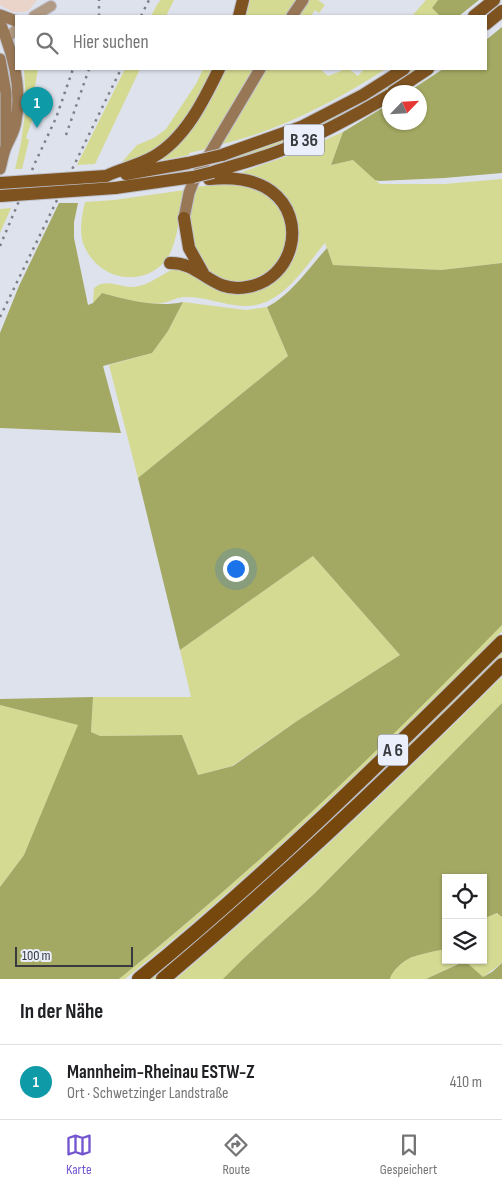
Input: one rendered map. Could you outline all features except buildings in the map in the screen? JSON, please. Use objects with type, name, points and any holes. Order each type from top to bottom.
[{"type":"highway","points":[[239,15],[243,0]]},
{"type":"highway","points":[[475,15],[494,0]]},
{"type":"highway","points":[[487,23],[502,10]]},
{"type":"highway","points":[[0,183],[106,176],[124,171],[154,157],[176,138],[197,109],[219,70]]},
{"type":"highway","name":"B 36","points":[[124,171],[188,164],[222,155],[301,127],[363,95],[402,70]]},
{"type":"highway","points":[[404,85],[426,70]]},
{"type":"highway","name":"B 36","points":[[211,175],[299,143],[337,125],[382,100]]},
{"type":"highway","points":[[0,196],[116,188],[211,175],[256,183],[270,191],[288,211],[293,232],[287,259],[280,270],[259,284],[241,288],[224,286],[185,265],[170,264]]},
{"type":"highway","points":[[184,218],[189,248],[206,277]]},
{"type":"highway","name":"A 6","points":[[138,979],[210,918],[314,825],[502,642]]},
{"type":"highway","name":"A 6","points":[[163,979],[308,852],[388,777],[502,665]]},
{"type":"main road","points":[[293,15],[302,0]]},
{"type":"main road","points":[[0,15],[15,21]]},
{"type":"main road","points":[[0,23],[9,49],[18,102],[16,122],[0,169]]},
{"type":"main road","points":[[0,59],[6,147]]},
{"type":"main road","points":[[184,218],[189,193],[194,180],[259,70]]},
{"type":"street","points":[[35,15],[53,3]]},
{"type":"street","points":[[46,15],[53,3]]},
{"type":"street","points":[[9,49],[15,33]]},
{"type":"shaded area","points":[[0,0],[37,0],[28,11],[13,12],[0,5]]},
{"type":"green space","points":[[161,0],[174,0],[166,15],[152,15]]},
{"type":"green space","points":[[250,0],[298,0],[288,15],[246,15]]},
{"type":"green space","points":[[308,0],[318,0],[325,5],[319,13],[315,10],[312,15],[299,15]]},
{"type":"green space","points":[[426,0],[438,0],[432,8],[439,15],[413,15]]},
{"type":"green space","points":[[438,0],[479,0],[460,15],[439,15],[432,8]]},
{"type":"green space","points":[[502,27],[502,173],[379,181],[375,180],[353,160],[331,165],[343,132],[382,108],[382,130],[427,130],[427,85],[419,85],[441,70],[487,70],[487,39]]},
{"type":"green space","points":[[24,70],[38,70],[33,98],[30,98],[30,107],[35,111],[26,138],[29,140],[22,169],[15,169],[21,143],[26,106]]},
{"type":"green space","points":[[124,70],[140,70],[95,164],[77,165]]},
{"type":"green space","points":[[203,70],[213,70],[202,95],[181,126],[149,155],[122,162],[137,145],[154,138],[166,129],[196,84]]},
{"type":"green space","points":[[226,70],[254,70],[206,149],[189,153],[189,155],[163,160],[192,129],[214,94]]},
{"type":"green space","points":[[265,70],[321,70],[328,76],[342,70],[350,70],[358,76],[363,70],[384,70],[326,104],[284,124],[219,145]]},
{"type":"green space","points":[[412,70],[417,70],[393,85],[388,85]]},
{"type":"green space","points":[[382,88],[382,92],[369,100],[335,120],[300,137],[216,165],[218,162],[279,142],[337,115]]},
{"type":"green space","points":[[343,132],[331,165],[353,160],[380,184],[444,184],[502,179],[502,263],[441,270],[333,265],[325,243],[290,285],[269,301],[257,305],[243,306],[186,297],[156,304],[132,301],[102,293],[93,303],[94,288],[99,285],[108,283],[127,287],[139,286],[180,267],[236,294],[249,293],[270,285],[288,268],[296,254],[299,239],[297,223],[293,209],[242,174],[242,172],[291,155]]},
{"type":"green space","points":[[240,184],[255,189],[274,201],[285,221],[287,236],[284,251],[266,273],[253,279],[239,282],[224,280],[209,271],[202,264],[196,253],[189,220],[196,187]]},
{"type":"green space","points":[[185,190],[173,245],[166,260],[156,269],[144,275],[120,276],[108,272],[89,255],[83,243],[81,233],[85,202]]},
{"type":"green space","points":[[59,203],[78,203],[74,222],[74,238],[88,305],[93,303],[102,293],[153,304],[183,302],[168,331],[152,353],[103,366],[121,433],[0,428],[0,333],[19,286]]},
{"type":"green space","points":[[11,208],[0,233],[0,209]]},
{"type":"green space","points":[[327,248],[333,265],[441,270],[502,263],[502,625],[364,763],[316,808],[170,938],[119,979],[0,979],[0,887],[24,855],[78,725],[0,705],[0,699],[93,697],[91,732],[100,736],[182,735],[198,775],[233,766],[297,721],[400,655],[313,556],[180,650],[138,478],[288,356],[267,307],[284,296]]},
{"type":"green space","points":[[183,302],[246,310],[267,307],[288,356],[138,478],[109,365],[152,353],[168,331]]},
{"type":"green space","points":[[313,556],[400,655],[297,721],[232,766],[198,775],[182,735],[100,736],[91,732],[93,697],[191,697],[180,650]]},
{"type":"green space","points":[[502,625],[502,631],[314,814],[174,939],[125,979],[119,979],[170,938],[316,808]]},
{"type":"green space","points":[[502,651],[502,657],[468,692],[277,873],[154,979],[147,979]]},
{"type":"green space","points":[[502,677],[502,703],[315,893],[245,957],[224,979],[176,979],[342,831]]},
{"type":"green space","points":[[502,703],[502,917],[497,913],[487,917],[487,874],[442,874],[442,950],[407,959],[395,970],[390,979],[223,979],[315,893]]},
{"type":"green space","points":[[0,705],[79,725],[24,855],[0,887]]},
{"type":"green space","points":[[498,913],[502,917],[502,963],[483,977],[468,964],[487,964],[487,917]]},
{"type":"green space","points":[[442,950],[442,964],[458,964],[426,979],[390,979],[395,970],[407,959]]},
{"type":"green space","points":[[502,963],[502,979],[426,979],[458,964],[468,964],[483,977]]},
{"type":"railway","points":[[99,0],[99,15]]},
{"type":"railway","points":[[142,15],[149,0]]},
{"type":"railway","points":[[0,246],[56,118],[73,70]]},
{"type":"railway","points":[[66,135],[89,70]]},
{"type":"railway","points":[[0,317],[121,70]]},
{"type":"place","name":"Mannheim-Rheinau ESTW-Z","points":[[37,128]]}]
